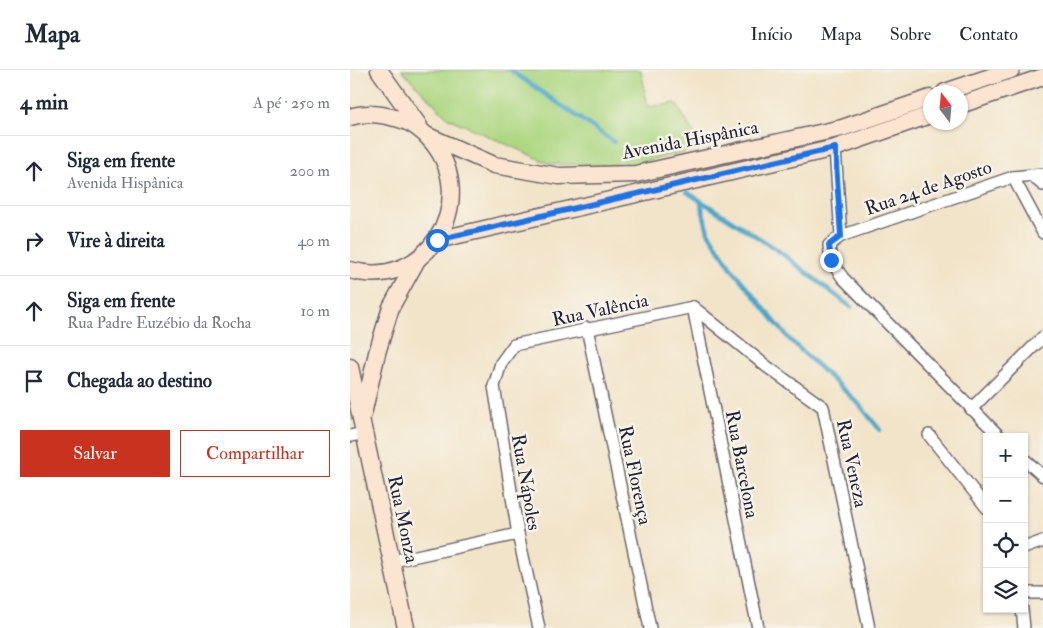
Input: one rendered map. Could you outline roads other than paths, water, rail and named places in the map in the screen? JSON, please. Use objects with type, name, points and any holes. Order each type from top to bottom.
[{"type":"main road","points":[[350,270],[362,273],[390,272],[417,260],[437,240],[448,220],[451,190],[450,175],[442,154],[425,134],[379,70]]},
{"type":"main road","points":[[966,85],[1012,70]]},
{"type":"main road","points":[[968,102],[1043,77]]},
{"type":"main road","name":"Avenida Hispânica","points":[[350,117],[378,114],[402,120],[425,134],[494,165],[559,176],[636,174],[842,128],[923,100]]},
{"type":"main road","name":"Avenida Hispânica","points":[[437,240],[640,191],[835,148],[923,117]]},
{"type":"main road","points":[[636,174],[640,191]]},
{"type":"main road","name":"Rua Monza","points":[[359,429],[377,353],[391,307],[417,260]]},
{"type":"main road","name":"Rua Monza","points":[[350,366],[359,429],[392,561],[406,628]]},
{"type":"street","points":[[835,148],[841,236]]},
{"type":"street","name":"Rua 24 de Agosto","points":[[971,409],[843,278],[831,260],[829,245],[841,236],[1013,177],[1043,174]]},
{"type":"street","points":[[1031,175],[1043,185]]},
{"type":"street","points":[[1013,177],[1043,234]]},
{"type":"street","name":"Rua Valência","points":[[514,345],[693,307]]},
{"type":"street","name":"Rua Barcelona","points":[[693,307],[758,628]]},
{"type":"street","name":"Rua Veneza","points":[[693,307],[766,366],[824,407],[869,628]]},
{"type":"street","name":"Rua Florença","points":[[587,328],[650,628]]},
{"type":"street","points":[[996,433],[971,409],[1043,337]]},
{"type":"street","name":"Rua Nápoles","points":[[514,345],[501,363],[494,386],[518,534],[539,628]]},
{"type":"street","points":[[929,435],[983,503]]},
{"type":"street","points":[[1028,463],[1043,476]]},
{"type":"street","points":[[392,561],[518,534]]},
{"type":"street","points":[[1028,547],[1043,541]]},
{"type":"street","points":[[1028,593],[1043,593]]},
{"type":"street","points":[[1022,613],[1024,628]]},
{"type":"waterway","points":[[510,70],[614,142]]},
{"type":"waterway","points":[[687,192],[776,249],[851,307]]},
{"type":"waterway","points":[[700,200],[708,232],[732,269],[790,340],[858,403],[880,430]]}]
